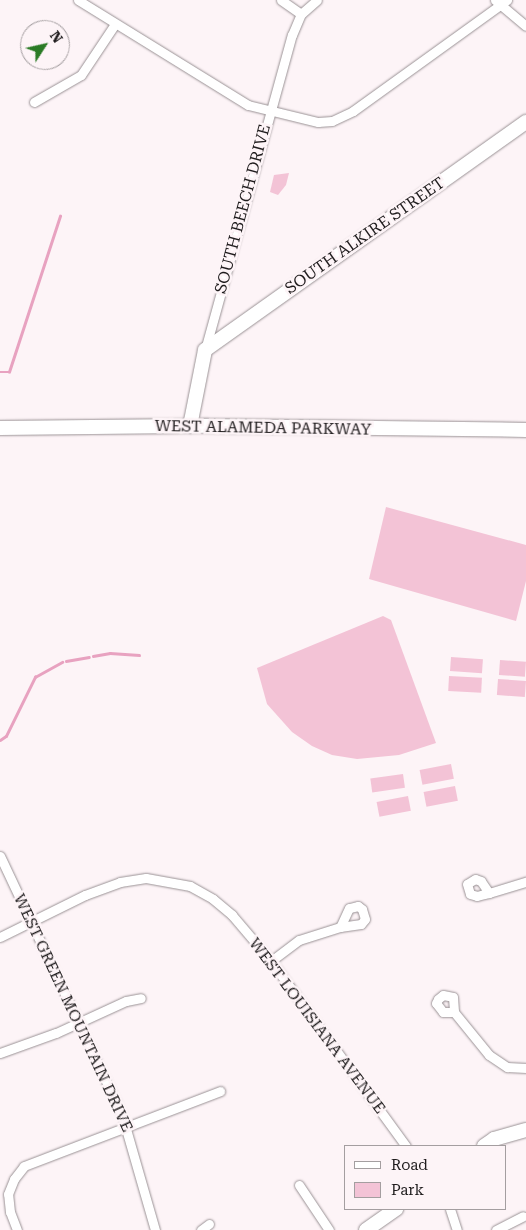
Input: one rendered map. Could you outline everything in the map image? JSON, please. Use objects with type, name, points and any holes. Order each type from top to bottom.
[{"type":"street","points":[[78,0],[235,97],[270,112],[318,122],[341,117],[501,2],[526,26]]},
{"type":"street","points":[[281,0],[302,14]]},
{"type":"street","name":"SOUTH BEECH DRIVE","points":[[190,426],[205,350],[292,35],[302,14],[317,0]]},
{"type":"street","points":[[34,102],[81,76],[115,24]]},
{"type":"street","name":"SOUTH ALKIRE STREET","points":[[205,350],[526,122]]},
{"type":"street","name":"WEST ALAMEDA PARKWAY","points":[[0,428],[190,426],[526,430]]},
{"type":"street","name":"WEST GREEN MOUNTAIN DRIVE","points":[[0,856],[126,1125],[155,1230]]},
{"type":"street","name":"WEST LOUISIANA AVENUE","points":[[0,937],[85,895],[120,882],[146,878],[190,886],[212,898],[232,915],[272,961],[405,1145]]},
{"type":"street","points":[[490,893],[526,882]]},
{"type":"street","points":[[272,961],[299,940],[340,927]]},
{"type":"street","points":[[0,1053],[78,1023],[126,1001],[141,998]]},
{"type":"street","points":[[454,1012],[489,1055],[507,1067],[526,1068]]},
{"type":"street","points":[[17,1230],[10,1212],[8,1194],[14,1179],[24,1166],[126,1125],[220,1091]]},
{"type":"street","points":[[485,1145],[494,1139],[526,1130]]},
{"type":"street","points":[[299,1186],[329,1230]]},
{"type":"street","points":[[366,1230],[395,1210]]},
{"type":"street","points":[[450,1210],[457,1230]]},
{"type":"street","points":[[496,1230],[525,1214]]},
{"type":"street","points":[[201,1230],[209,1224]]},
{"type":"green space","points":[[289,173],[286,185],[278,195],[270,192],[274,175]]},
{"type":"green space","points":[[386,507],[526,545],[526,581],[516,621],[369,579]]},
{"type":"green space","points":[[383,616],[391,620],[436,743],[399,755],[357,759],[332,755],[312,746],[292,732],[267,704],[257,668]]},
{"type":"green space","points":[[451,657],[483,659],[482,673],[450,671]]},
{"type":"green space","points":[[500,660],[526,662],[525,677],[499,675]]},
{"type":"green space","points":[[449,676],[482,678],[481,693],[448,691]]},
{"type":"green space","points":[[498,679],[526,681],[525,697],[497,695]]},
{"type":"green space","points":[[451,764],[454,779],[422,785],[420,770]]},
{"type":"green space","points":[[403,774],[405,788],[372,792],[370,779]]},
{"type":"green space","points":[[455,786],[458,801],[426,807],[424,792]]},
{"type":"green space","points":[[408,796],[411,811],[379,817],[377,802]]},
{"type":"waterway","points":[[0,372],[9,372],[60,216]]},
{"type":"waterway","points":[[93,656],[110,653],[139,655]]},
{"type":"waterway","points":[[66,661],[89,657]]},
{"type":"waterway","points":[[0,740],[6,736],[35,677],[62,662]]}]
